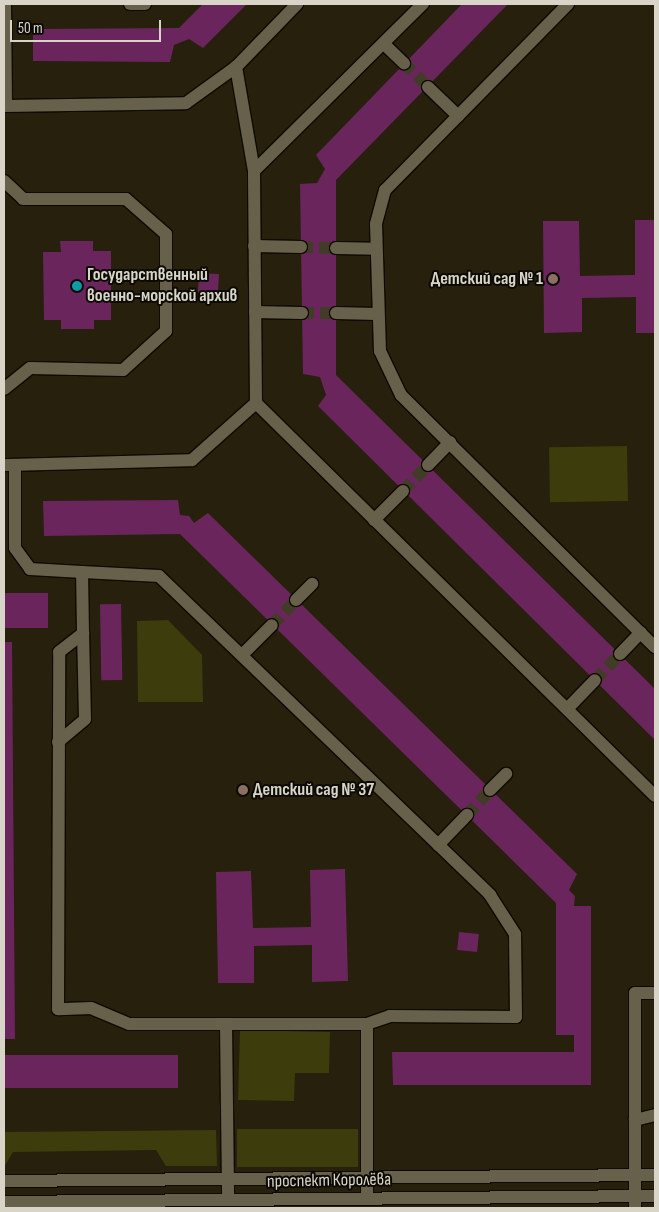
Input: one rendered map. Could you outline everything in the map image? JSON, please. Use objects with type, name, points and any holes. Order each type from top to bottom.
[{"type":"street","points":[[5,4],[5,105],[186,103],[236,67],[297,4]]},
{"type":"street","points":[[130,4],[145,4]]},
{"type":"street","points":[[254,171],[423,4]]},
{"type":"street","points":[[568,4],[385,190],[375,249],[380,351],[401,394],[655,647]]},
{"type":"street","points":[[384,44],[404,63]]},
{"type":"street","points":[[236,67],[254,171],[256,403],[655,796]]},
{"type":"street","points":[[428,86],[458,116]]},
{"type":"street","points":[[4,181],[23,199],[126,199],[166,234],[166,331],[123,370],[30,368],[4,389]]},
{"type":"street","points":[[254,246],[301,247]]},
{"type":"street","points":[[336,248],[375,249]]},
{"type":"street","points":[[255,312],[302,313]]},
{"type":"street","points":[[336,314],[377,314]]},
{"type":"street","points":[[82,633],[59,652],[58,1009],[91,1008],[129,1024],[367,1024],[390,1016],[516,1018],[515,934],[490,895],[159,576],[30,569],[15,548],[10,465],[192,460],[256,403]]},
{"type":"street","points":[[428,465],[450,442]]},
{"type":"street","points":[[374,520],[403,491]]},
{"type":"street","points":[[58,742],[85,719],[82,572]]},
{"type":"street","points":[[296,600],[312,584]]},
{"type":"street","points":[[242,655],[272,625]]},
{"type":"street","points":[[620,654],[640,632]]},
{"type":"street","points":[[567,709],[595,680]]},
{"type":"street","points":[[490,790],[506,774]]},
{"type":"street","points":[[438,844],[467,815]]},
{"type":"street","points":[[635,1202],[635,992],[655,992]]},
{"type":"street","points":[[362,1202],[367,1024]]},
{"type":"street","points":[[226,1025],[228,1200]]},
{"type":"street","points":[[635,1120],[655,1115]]},
{"type":"street","name":"проспект Королёва","points":[[4,1180],[655,1175]]},
{"type":"street","points":[[210,1179],[210,1204]]},
{"type":"street","name":"проспект Королёва","points":[[4,1202],[210,1204],[228,1200],[635,1202],[655,1196]]},
{"type":"shaded area","points":[[627,446],[628,501],[550,502],[549,447]]},
{"type":"shaded area","points":[[168,620],[202,655],[203,702],[138,702],[137,621]]},
{"type":"shaded area","points":[[240,1030],[330,1032],[329,1073],[295,1073],[294,1101],[238,1100]]},
{"type":"shaded area","points":[[237,1129],[358,1129],[358,1167],[237,1167]]},
{"type":"shaded area","points":[[216,1130],[217,1166],[166,1166],[156,1150],[13,1152],[4,1167],[4,1132]]},
{"type":"building","points":[[203,4],[247,4],[203,48],[189,39],[174,45],[170,62],[33,61],[33,29],[179,28]]},
{"type":"building","points":[[462,4],[508,4],[336,180],[336,375],[655,689],[655,740],[318,406],[326,395],[320,377],[303,374],[300,184],[317,183],[325,169],[316,155]]},
{"type":"building","points":[[635,220],[655,220],[655,333],[636,333],[636,297],[582,298],[582,332],[544,333],[543,221],[579,221],[580,276],[635,275]]},
{"type":"building","name":"Государственный военно-морской архив","points":[[60,241],[93,241],[93,251],[111,251],[111,320],[94,320],[94,329],[61,329],[61,320],[44,320],[43,252],[61,252]]},
{"type":"building","points":[[199,273],[219,274],[218,295],[198,294]]},
{"type":"building","points":[[178,500],[180,515],[189,516],[194,523],[208,513],[577,874],[569,890],[575,896],[574,906],[591,906],[591,1085],[393,1085],[392,1052],[574,1052],[574,1035],[556,1035],[556,903],[180,534],[44,536],[43,501]]},
{"type":"building","points":[[4,593],[48,593],[48,628],[4,628]]},
{"type":"building","points":[[100,604],[121,604],[122,680],[101,680]]},
{"type":"building","points":[[4,642],[12,642],[15,1039],[4,1039]]},
{"type":"building","points":[[345,869],[348,981],[312,982],[312,945],[254,946],[254,983],[218,983],[216,872],[251,871],[253,928],[311,927],[310,870]]},
{"type":"building","points":[[459,932],[479,934],[477,952],[457,950]]},
{"type":"building","points":[[4,1055],[178,1055],[178,1088],[4,1088]]},
{"type":"tunnel","points":[[404,63],[428,87]]},
{"type":"tunnel","points":[[301,247],[336,248]]},
{"type":"tunnel","points":[[302,313],[336,313]]},
{"type":"tunnel","points":[[403,491],[428,465]]},
{"type":"tunnel","points":[[272,625],[296,600]]},
{"type":"tunnel","points":[[595,680],[620,654]]},
{"type":"tunnel","points":[[467,815],[490,790]]},
{"type":"place","name":"Детский сад № 1","points":[[553,279]]},
{"type":"place","name":"Государственный военно-морской архив","points":[[77,286]]},
{"type":"place","name":"Детский сад № 37","points":[[243,790]]}]
